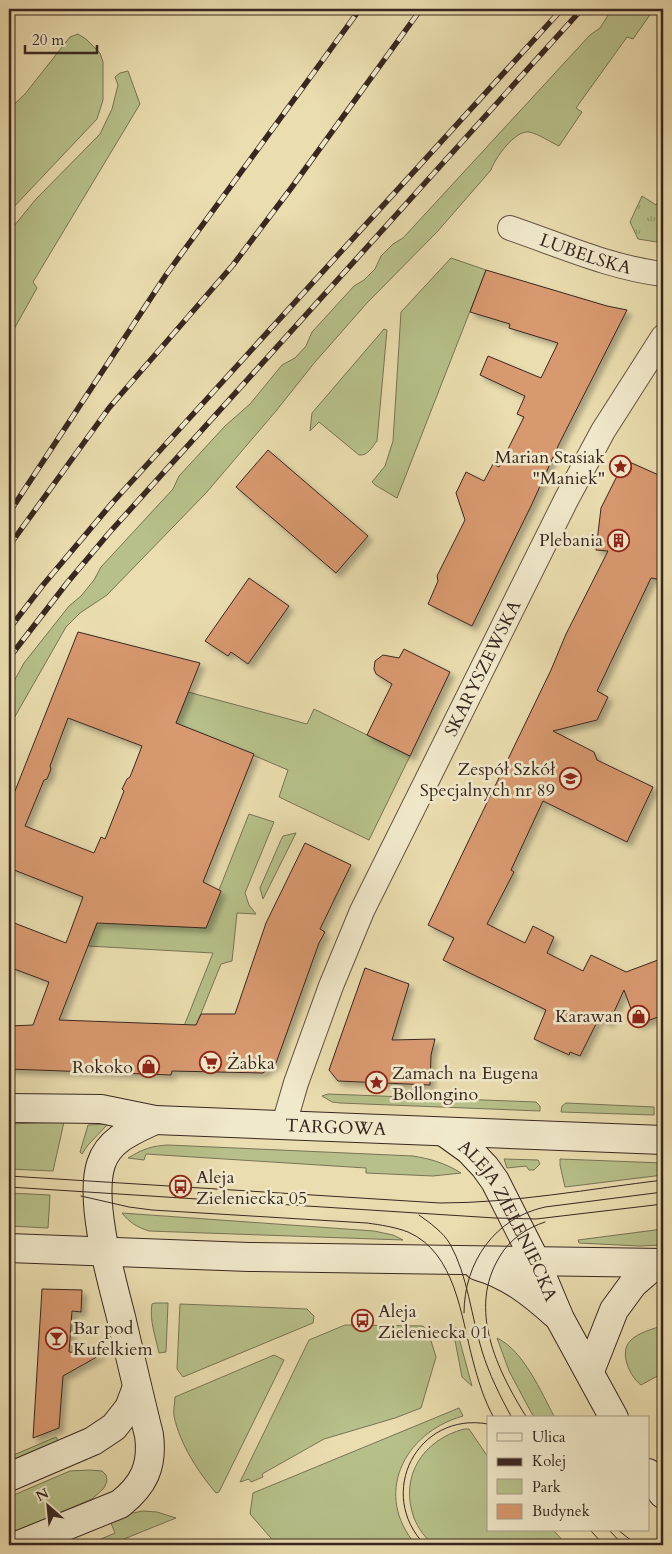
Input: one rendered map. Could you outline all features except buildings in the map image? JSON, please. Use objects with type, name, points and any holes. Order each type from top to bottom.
[{"type":"street","name":"LUBELSKA","points":[[510,228],[640,271],[663,274]]},
{"type":"street","name":"SKARYSZEWSKA","points":[[284,1124],[296,1083],[328,994],[362,911],[566,500],[603,431],[663,337]]},
{"type":"street","name":"TARGOWA","points":[[9,1108],[101,1109],[155,1120],[663,1140]]},
{"type":"street","points":[[19,1545],[120,1504],[140,1485],[146,1474],[150,1448],[105,1252],[98,1200],[101,1163],[109,1149],[121,1136],[155,1120]]},
{"type":"street","name":"ALEJA ZIELENIECKA","points":[[444,1132],[469,1150],[485,1167],[506,1201],[536,1262],[560,1319],[613,1416]]},
{"type":"street","points":[[9,1248],[249,1257],[660,1264]]},
{"type":"street","name":"ALEJA ZIELENIECKA","points":[[458,1260],[492,1270],[517,1283],[540,1300],[560,1319]]},
{"type":"street","points":[[590,1371],[614,1310],[633,1284],[660,1264]]},
{"type":"street","points":[[9,1477],[93,1441],[114,1427],[129,1408],[137,1387]]},
{"type":"street","points":[[650,1476],[663,1494]]},
{"type":"green space","points":[[612,9],[654,9],[633,39],[627,37],[576,108],[582,112],[559,146],[529,132],[518,135],[506,146],[491,170],[437,232],[367,303],[315,362],[206,493],[107,595],[80,613],[66,627],[9,727],[9,688],[24,663],[69,606],[81,596],[94,580],[101,567],[173,489],[179,476],[225,426],[250,404],[282,365],[295,358],[306,346],[312,332],[354,286],[364,280],[375,269],[381,256],[393,244],[403,238],[590,35],[600,28]]},
{"type":"green space","points":[[78,34],[100,53],[103,62],[103,100],[97,119],[9,212],[9,109],[25,94],[70,37]]},
{"type":"green space","points":[[128,71],[140,104],[33,282],[37,288],[9,338],[9,240],[14,226],[36,199],[100,134],[112,109],[118,85],[115,77],[120,73]]},
{"type":"green space","points":[[663,195],[663,243],[638,239],[630,222],[642,196],[656,205]]},
{"type":"green space","points":[[451,258],[486,270],[397,498],[372,482],[385,466],[393,441],[401,312]]},
{"type":"green space","points":[[384,329],[387,330],[377,441],[367,453],[359,455],[319,422],[310,431],[312,413]]},
{"type":"green space","points":[[188,692],[307,724],[314,709],[410,756],[369,840],[279,797],[288,770],[203,734],[128,924],[206,928],[249,814],[274,822],[245,893],[249,905],[256,914],[237,913],[232,961],[221,964],[196,1026],[184,1026],[213,953],[88,946]]},
{"type":"green space","points":[[296,833],[263,899],[260,888],[283,836]]},
{"type":"green space","points":[[328,1094],[536,1102],[540,1106],[540,1111],[340,1103],[332,1102],[322,1096]]},
{"type":"green space","points":[[566,1103],[654,1107],[654,1115],[561,1112],[562,1106]]},
{"type":"green space","points":[[64,1122],[53,1171],[9,1169],[9,1124]]},
{"type":"green space","points":[[108,1124],[82,1154],[80,1152],[88,1125]]},
{"type":"green space","points":[[168,1145],[413,1156],[438,1162],[461,1173],[433,1176],[366,1173],[366,1168],[146,1154],[144,1160],[128,1158],[147,1148]]},
{"type":"green space","points":[[504,1159],[538,1160],[540,1164],[534,1170],[529,1170],[526,1166],[507,1168]]},
{"type":"green space","points":[[560,1159],[663,1163],[663,1175],[565,1187]]},
{"type":"green space","points":[[9,1193],[50,1195],[48,1228],[9,1226]]},
{"type":"green space","points":[[122,1213],[374,1231],[393,1235],[403,1240],[149,1231],[134,1224]]},
{"type":"green space","points":[[663,1229],[663,1245],[640,1246],[579,1243],[578,1240]]},
{"type":"green space","points":[[168,1303],[166,1352],[159,1353],[153,1329],[151,1310],[152,1304]]},
{"type":"green space","points":[[180,1304],[307,1309],[314,1316],[313,1323],[183,1377],[177,1369]]},
{"type":"green space","points":[[345,1325],[423,1326],[428,1331],[436,1357],[421,1408],[395,1418],[324,1439],[262,1474],[263,1477],[251,1482],[249,1479],[240,1482],[309,1340]]},
{"type":"green space","points":[[663,1326],[663,1373],[641,1385],[633,1376],[627,1364],[627,1345],[638,1335]]},
{"type":"green space","points":[[456,1327],[472,1386],[462,1377],[453,1330]]},
{"type":"green space","points":[[497,1338],[507,1344],[524,1362],[554,1416],[534,1416],[509,1371]]},
{"type":"green space","points":[[274,1355],[284,1360],[219,1492],[216,1493],[196,1467],[185,1447],[174,1416],[175,1397]]},
{"type":"green space","points":[[459,1408],[463,1416],[442,1424],[424,1436],[410,1451],[401,1468],[396,1487],[397,1506],[403,1526],[416,1545],[277,1545],[250,1514],[253,1493]]},
{"type":"green space","points":[[469,1429],[487,1456],[487,1532],[555,1532],[567,1545],[434,1545],[425,1536],[414,1518],[410,1503],[410,1488],[412,1474],[418,1462],[426,1451],[449,1434]]},
{"type":"green space","points":[[56,1437],[59,1443],[9,1463],[9,1457]]},
{"type":"green space","points":[[70,1471],[102,1471],[106,1475],[107,1481],[104,1488],[92,1499],[9,1534],[9,1497]]},
{"type":"green space","points":[[142,1511],[157,1512],[176,1518],[109,1545],[87,1545],[115,1533],[111,1523],[129,1514]]},
{"type":"tram line","points":[[9,1176],[440,1203],[496,1201],[663,1180]]},
{"type":"tram line","points":[[9,1187],[495,1218],[536,1219],[663,1204]]},
{"type":"tram line","points":[[464,1313],[465,1294],[476,1260],[497,1232],[511,1221],[545,1207],[663,1192]]},
{"type":"tram line","points":[[81,1196],[129,1207],[152,1210],[367,1223],[393,1227],[408,1232],[424,1242],[437,1255],[446,1270],[460,1306],[479,1383],[493,1416]]},
{"type":"tram line","points":[[419,1215],[444,1236],[456,1256],[485,1360],[511,1416]]},
{"type":"tram line","points":[[526,1416],[505,1380],[497,1360],[486,1318],[486,1297],[490,1276],[504,1250],[520,1235],[532,1227],[545,1222]]},
{"type":"tram line","points":[[425,1545],[410,1525],[404,1503],[404,1481],[411,1460],[424,1443],[441,1430],[463,1423],[487,1424]]},
{"type":"tram line","points":[[592,1532],[604,1545]]},
{"type":"tram line","points":[[611,1532],[623,1545]]},
{"type":"tram line","points":[[621,1532],[637,1545]]},
{"type":"railway","points":[[9,513],[166,275],[360,9]]},
{"type":"railway","points":[[9,546],[109,408],[233,265],[421,9]]},
{"type":"railway","points":[[9,629],[43,585],[113,502],[562,9]]},
{"type":"railway","points":[[9,658],[67,583],[109,533],[582,9]]},
{"type":"place","name":"Marian Stasiak \"Maniek\"","points":[[621,467]]},
{"type":"place","name":"Plebania","points":[[619,540]]},
{"type":"place","name":"Zespół Szkół Specjalnych nr 89","points":[[571,779]]},
{"type":"place","name":"Karawan","points":[[639,1016]]},
{"type":"place","name":"Żabka","points":[[211,1063]]},
{"type":"place","name":"Rokoko","points":[[149,1067]]},
{"type":"place","name":"Zamach na Eugena Bollongino","points":[[376,1083]]},
{"type":"place","name":"Aleja Zieleniecka 05","points":[[180,1187]]},
{"type":"place","name":"Aleja Zieleniecka 01","points":[[362,1321]]},
{"type":"place","name":"Bar pod Kufelkiem","points":[[57,1338]]}]
